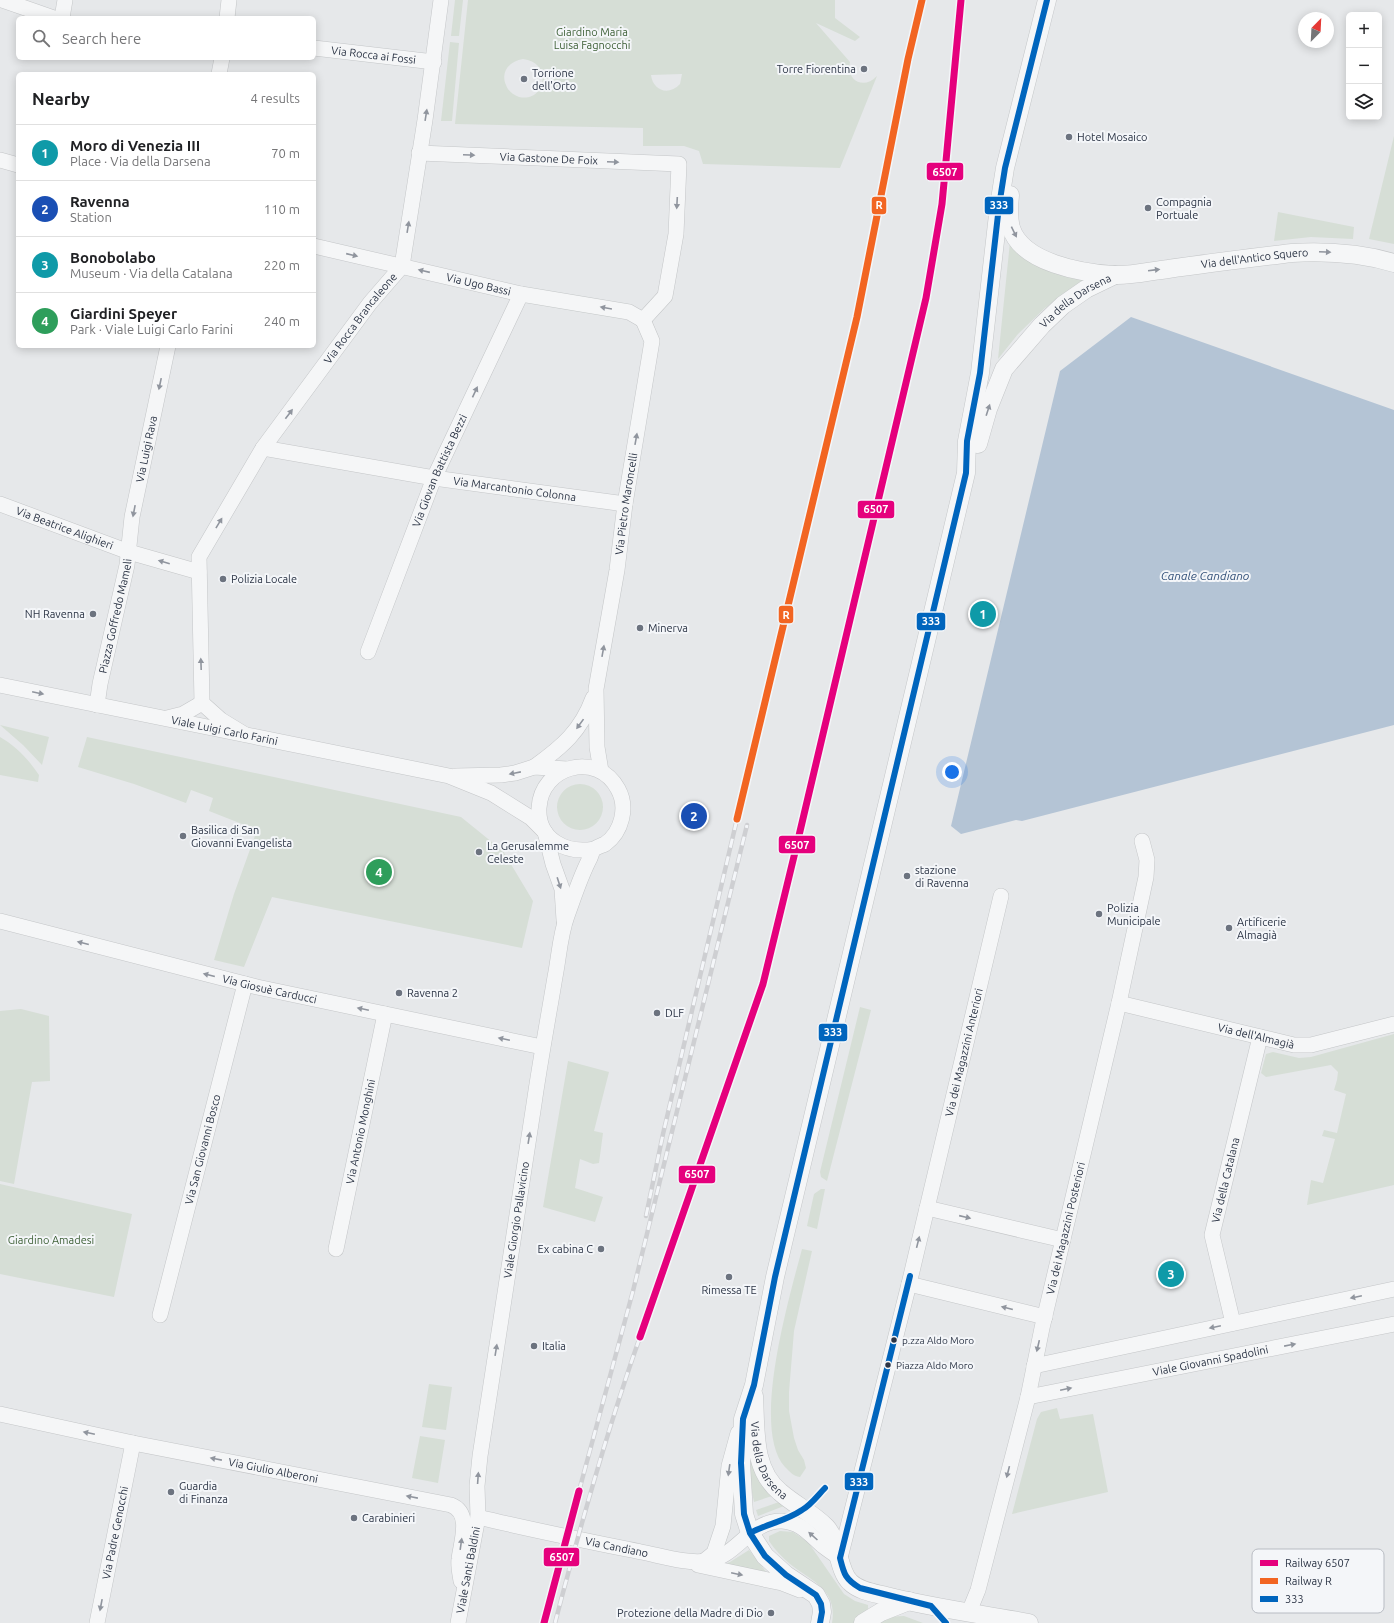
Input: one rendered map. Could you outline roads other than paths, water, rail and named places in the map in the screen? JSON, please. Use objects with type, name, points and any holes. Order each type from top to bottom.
[{"type":"street","points":[[2,0],[48,16]]},
{"type":"street","points":[[62,16],[65,0]]},
{"type":"street","points":[[227,16],[229,0]]},
{"type":"street","name":"Via Rocca Brancaleone","points":[[199,572],[198,556],[263,448],[370,303],[402,266],[434,62],[441,0]]},
{"type":"street","name":"Via della Darsena","points":[[704,1562],[714,1553],[723,1526],[729,1466],[735,1442],[754,1386],[775,1277],[966,473],[968,441],[980,373],[998,206],[1005,168],[1014,138],[1047,0]]},
{"type":"street","name":"Via Rocca ai Fossi","points":[[316,48],[434,62]]},
{"type":"street","points":[[219,72],[222,60]]},
{"type":"street","name":"Via della Darsena","points":[[1014,138],[1008,210],[1011,228],[1016,238],[1028,251],[1047,262],[1079,271],[1115,275]]},
{"type":"street","name":"Via Gastone De Foix","points":[[420,153],[679,164],[676,234],[665,296],[643,320]]},
{"type":"street","points":[[0,160],[16,165]]},
{"type":"street","name":"Via Ugo Bassi","points":[[316,246],[521,294],[629,312],[643,320]]},
{"type":"street","name":"Via dell'Antico Squero","points":[[1115,275],[1320,251],[1358,254],[1391,261]]},
{"type":"street","name":"Via della Darsena","points":[[966,473],[976,453],[988,409],[1004,369],[1042,325],[1063,305],[1086,289],[1115,275]]},
{"type":"street","name":"Via Giovan Battista Bezzi","points":[[368,652],[434,478],[521,294]]},
{"type":"street","name":"Via Pietro Maroncelli","points":[[534,768],[557,750],[575,731],[587,714],[596,689],[617,570],[625,504],[652,341],[643,320]]},
{"type":"street","name":"Via Luigi Rava","points":[[129,552],[132,517],[168,348]]},
{"type":"street","name":"Via Marcantonio Colonna","points":[[263,448],[434,478],[625,504]]},
{"type":"street","name":"Via Beatrice Alighieri","points":[[0,504],[129,552]]},
{"type":"street","name":"Piazza Goffredo Mameli","points":[[97,705],[100,684],[122,590],[129,552],[199,572]]},
{"type":"street","points":[[199,572],[202,703],[222,720],[244,734]]},
{"type":"street","name":"Viale Luigi Carlo Farini","points":[[0,686],[166,718],[449,776]]},
{"type":"street","name":"Via Pietro Maroncelli","points":[[596,689],[597,747],[601,772]]},
{"type":"street","points":[[166,718],[183,714],[202,703]]},
{"type":"street","points":[[449,776],[491,793],[531,818],[545,832],[552,840],[562,847],[583,851],[594,849],[605,844],[614,835],[620,825],[623,813],[622,800],[618,789],[611,779],[601,772],[578,766],[567,769],[555,775],[546,785],[540,798],[538,811],[540,821],[545,832],[553,864],[562,889],[565,924]]},
{"type":"street","points":[[449,776],[502,775],[534,768],[567,769]]},
{"type":"street","name":"Via dei Magazzini Posteriori","points":[[970,1612],[978,1590],[1028,1397],[1045,1317],[1119,1003],[1146,877],[1147,860],[1142,841]]},
{"type":"street","points":[[565,924],[586,865],[594,849]]},
{"type":"street","name":"Via dei Magazzini Anteriori","points":[[840,1558],[927,1208],[1001,896]]},
{"type":"street","name":"Via Giosuè Carducci","points":[[0,921],[245,984],[542,1047]]},
{"type":"street","name":"Viale Giorgio Pallavicino","points":[[478,1517],[477,1486],[480,1456],[542,1047],[565,924]]},
{"type":"street","name":"Via San Giovanni Bosco","points":[[160,1315],[245,984]]},
{"type":"street","name":"Via dell'Almagià","points":[[1119,1003],[1294,1045],[1312,1045],[1394,1024]]},
{"type":"street","name":"Via Antonio Monghini","points":[[336,1249],[385,1014]]},
{"type":"street","name":"Via della Catalana","points":[[1234,1323],[1212,1235],[1260,1037]]},
{"type":"street","points":[[927,1208],[1063,1240]]},
{"type":"street","points":[[909,1280],[1045,1317]]},
{"type":"street","points":[[1034,1366],[1394,1289]]},
{"type":"street","name":"Viale Giovanni Spadolini","points":[[1028,1397],[1394,1324]]},
{"type":"street","name":"Via della Darsena","points":[[754,1386],[757,1442],[763,1470],[778,1491],[827,1528],[840,1558]]},
{"type":"street","name":"Via Giulio Alberoni","points":[[0,1414],[133,1443],[456,1507],[461,1512],[464,1524],[459,1561],[462,1596]]},
{"type":"street","name":"Via della Darsena","points":[[743,1419],[741,1482],[744,1514],[750,1533],[765,1556],[786,1575],[816,1595]]},
{"type":"street","name":"Via Padre Genocchi","points":[[97,1623],[133,1443]]},
{"type":"street","name":"Via Candiano","points":[[478,1517],[577,1539],[686,1560],[704,1562],[727,1554],[750,1533],[772,1523],[782,1521],[793,1524],[813,1535],[822,1546],[840,1558]]},
{"type":"street","name":"Viale Santi Baldini","points":[[458,1623],[478,1517]]},
{"type":"street","points":[[840,1558],[844,1574],[850,1582],[860,1588],[909,1602],[1029,1623]]},
{"type":"street","name":"Via Candiano","points":[[686,1560],[703,1567],[782,1583],[816,1595]]},
{"type":"street","points":[[816,1595],[821,1604],[822,1612],[820,1623]]},
{"type":"street","points":[[863,1623],[881,1612],[909,1602]]},
{"type":"street","points":[[931,1606],[946,1623]]},
{"type":"water","name":"Canale Candiano","points":[[1131,317],[1394,410],[1394,725],[1022,821],[1016,820],[961,834],[951,826],[1060,371]]},
{"type":"railway","points":[[646,1216],[663,1134],[737,819]]},
{"type":"railway","points":[[579,1491],[633,1291],[747,825]]},
{"type":"railway","points":[[555,1623],[594,1479],[616,1407],[640,1337]]},
{"type":"rail line","name":"R","points":[[737,819],[857,317],[908,59],[922,0]]},
{"type":"rail line","name":"6507","points":[[640,1337],[763,984],[797,844],[926,298],[942,204],[961,0]]},
{"type":"rail line","name":"6507","points":[[544,1623],[579,1491]]},
{"type":"place","name":"Torre Fiorentina","points":[[864,69]]},
{"type":"place","name":"Torrione dell'Orto","points":[[524,79]]},
{"type":"place","name":"Hotel Mosaico","points":[[1069,137]]},
{"type":"place","name":"Compagnia Portuale","points":[[1148,208]]},
{"type":"place","name":"Polizia Locale","points":[[223,579]]},
{"type":"place","name":"NH Ravenna","points":[[93,614]]},
{"type":"place","name":"Moro di Venezia III","points":[[983,614]]},
{"type":"place","name":"Minerva","points":[[640,628]]},
{"type":"place","name":"Ravenna","points":[[694,816]]},
{"type":"place","name":"Basilica di San Giovanni Evangelista","points":[[183,836]]},
{"type":"place","name":"La Gerusalemme Celeste","points":[[479,852]]},
{"type":"place","name":"Giardini Speyer","points":[[379,872]]},
{"type":"place","name":"stazione di Ravenna","points":[[907,876]]},
{"type":"place","name":"Polizia Municipale","points":[[1099,914]]},
{"type":"place","name":"Artificerie Almagià","points":[[1229,928]]},
{"type":"place","name":"Ravenna 2","points":[[399,993]]},
{"type":"place","name":"DLF","points":[[657,1013]]},
{"type":"place","name":"Ex cabina C","points":[[601,1249]]},
{"type":"place","name":"Bonobolabo","points":[[1171,1274]]},
{"type":"place","name":"Rimessa TE","points":[[729,1277]]},
{"type":"place","name":"p.zza Aldo Moro","points":[[894,1340]]},
{"type":"place","name":"Italia","points":[[534,1346]]},
{"type":"place","name":"Piazza Aldo Moro","points":[[888,1365]]},
{"type":"place","name":"Guardia di Finanza","points":[[171,1492]]},
{"type":"place","name":"Carabinieri","points":[[354,1518]]},
{"type":"place","name":"Protezione della Madre di Dio","points":[[771,1613]]},
{"type":"park label","name":"Giardino Maria Luisa Fagnocchi","points":[[592,38]]},
{"type":"park label","name":"Giardino Amadesi","points":[[51,1240]]}]
